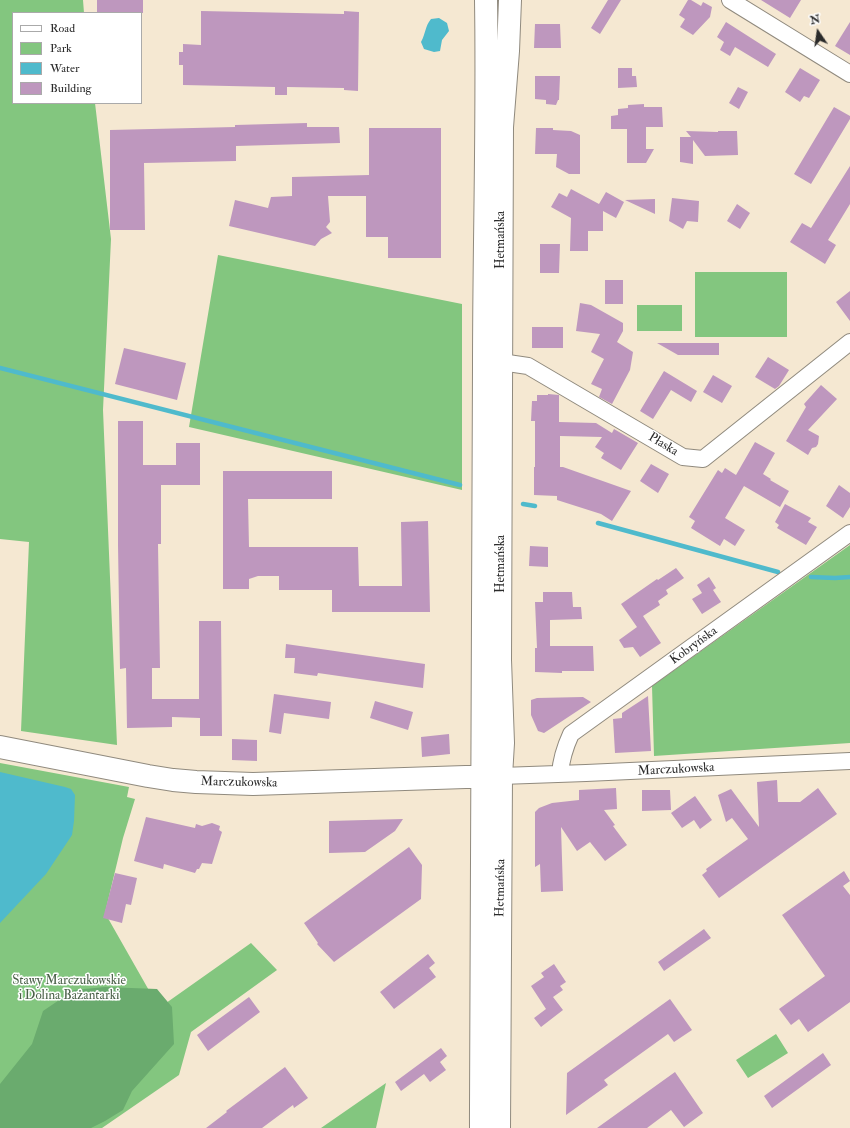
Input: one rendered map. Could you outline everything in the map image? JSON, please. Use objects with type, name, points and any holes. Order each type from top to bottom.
[{"type":"main road","name":"Hetmańska","points":[[486,0],[484,514],[491,695],[503,743],[491,777],[491,856],[499,1128]]},
{"type":"main road","name":"Hetmańska","points":[[491,695],[501,362],[502,127],[508,51],[510,0]]},
{"type":"main road","name":"Marczukowska","points":[[0,747],[148,776],[196,782],[253,784],[491,777]]},
{"type":"main road","name":"Hetmańska","points":[[481,1128],[480,980],[491,856]]},
{"type":"street","points":[[730,0],[850,74]]},
{"type":"street","name":"Płaska","points":[[501,362],[528,366],[683,457],[704,459],[850,342]]},
{"type":"street","name":"Kobryńska","points":[[560,774],[561,760],[566,743],[571,734],[850,533]]},
{"type":"street","name":"Marczukowska","points":[[491,777],[850,761]]},
{"type":"green space","points":[[0,0],[83,0],[84,12],[12,12],[12,104],[95,104],[111,239],[103,410],[117,745],[21,731],[29,542],[0,539]]},
{"type":"green space","points":[[218,255],[462,304],[462,490],[189,427]]},
{"type":"green space","points":[[695,272],[787,272],[787,337],[695,337]]},
{"type":"green space","points":[[637,305],[682,305],[682,331],[637,331]]},
{"type":"green space","points":[[850,545],[850,743],[654,756],[652,686]]},
{"type":"green space","name":"Stawy Marczukowskie i Dolina Bażantarki","points":[[0,763],[129,787],[127,797],[135,799],[123,838],[105,913],[159,1008],[251,943],[277,970],[191,1032],[179,1075],[102,1128],[0,1128]]},
{"type":"green space","points":[[105,987],[157,989],[172,1007],[174,1044],[132,1091],[123,1110],[91,1128],[0,1128],[0,1084],[32,1044],[43,1011],[74,990]]},
{"type":"green space","points":[[776,1034],[788,1053],[748,1078],[736,1060]]},
{"type":"green space","points":[[386,1083],[376,1128],[321,1128]]},
{"type":"water","points":[[439,18],[447,23],[449,31],[442,40],[440,51],[434,52],[424,49],[421,42],[428,24],[431,19]]},
{"type":"water","points":[[0,772],[65,787],[71,789],[75,795],[72,835],[46,874],[0,923]]},
{"type":"building","points":[[97,0],[143,0],[143,13],[97,12]]},
{"type":"building","points":[[608,0],[621,0],[600,34],[591,28]]},
{"type":"building","points":[[688,0],[691,0],[701,6],[703,2],[712,7],[710,17],[693,35],[680,27],[685,19],[679,15]]},
{"type":"building","points":[[761,0],[801,0],[790,18]]},
{"type":"building","points":[[201,11],[344,14],[344,11],[359,12],[358,91],[344,90],[344,88],[287,87],[287,95],[275,95],[275,87],[183,85],[183,65],[179,65],[179,52],[183,52],[183,44],[201,45]]},
{"type":"building","points":[[726,22],[776,54],[768,67],[735,47],[730,56],[720,50],[724,42],[717,37]]},
{"type":"building","points":[[850,22],[850,55],[835,46]]},
{"type":"building","points":[[535,24],[560,24],[561,48],[534,48]]},
{"type":"building","points":[[618,68],[632,68],[632,76],[636,76],[637,87],[618,88]]},
{"type":"building","points":[[800,68],[820,80],[809,98],[804,96],[800,102],[785,92]]},
{"type":"building","points":[[535,76],[560,76],[559,100],[556,105],[546,104],[546,100],[535,99]]},
{"type":"building","points":[[738,87],[748,92],[739,109],[729,103]]},
{"type":"building","points":[[644,104],[644,107],[662,107],[663,127],[646,127],[646,149],[654,149],[646,163],[627,163],[627,129],[611,129],[611,116],[618,115],[618,109],[628,108],[628,105]]},
{"type":"building","points":[[834,107],[850,116],[850,119],[811,184],[794,174]]},
{"type":"building","points":[[307,123],[307,127],[339,127],[340,143],[236,146],[236,161],[144,163],[145,230],[110,230],[110,130],[235,127],[235,125]]},
{"type":"building","points":[[369,128],[441,128],[441,258],[388,258],[388,237],[366,237],[366,196],[328,196],[330,222],[326,227],[332,233],[321,239],[315,246],[229,226],[235,200],[268,208],[271,197],[292,196],[292,177],[369,175]]},
{"type":"building","points":[[536,128],[553,128],[553,130],[571,131],[580,135],[580,174],[569,174],[556,167],[557,154],[535,154]]},
{"type":"building","points":[[686,131],[737,131],[738,155],[705,156],[693,140],[693,164],[680,162],[680,137],[691,137]]},
{"type":"building","points":[[850,166],[850,204],[828,240],[836,245],[825,264],[790,242],[802,223],[811,228]]},
{"type":"building","points":[[571,189],[599,204],[606,192],[624,202],[616,218],[603,211],[603,231],[588,231],[588,251],[570,251],[571,218],[551,207],[559,193],[567,197]]},
{"type":"building","points":[[672,198],[699,201],[698,222],[687,221],[683,229],[669,221]]},
{"type":"building","points":[[655,199],[655,214],[625,200]]},
{"type":"building","points":[[737,204],[750,213],[740,229],[727,221]]},
{"type":"building","points":[[540,244],[560,244],[559,273],[540,273]]},
{"type":"building","points":[[605,280],[623,280],[623,304],[605,304]]},
{"type":"building","points":[[850,291],[850,321],[836,302]]},
{"type":"building","points":[[580,303],[591,305],[623,323],[623,331],[617,342],[633,352],[630,370],[612,404],[599,397],[602,389],[591,384],[604,359],[591,352],[600,334],[576,331]]},
{"type":"building","points":[[532,327],[563,327],[563,348],[532,348]]},
{"type":"building","points":[[657,343],[719,343],[719,355],[678,355]]},
{"type":"building","points":[[124,348],[186,363],[177,400],[115,384]]},
{"type":"building","points":[[768,357],[789,370],[779,386],[775,389],[755,377]]},
{"type":"building","points":[[664,371],[697,391],[691,402],[671,390],[653,419],[640,411]]},
{"type":"building","points":[[713,375],[732,386],[722,403],[703,392]]},
{"type":"building","points":[[821,385],[837,399],[808,430],[819,436],[818,444],[816,447],[812,448],[808,455],[786,441],[806,407],[804,404]]},
{"type":"building","points":[[537,395],[559,395],[559,422],[596,423],[612,433],[614,429],[638,443],[621,470],[601,458],[604,453],[595,447],[602,437],[560,436],[560,467],[631,491],[612,521],[601,514],[557,500],[557,496],[534,495],[535,421],[531,421],[532,401],[537,401]]},
{"type":"building","points":[[118,421],[143,421],[143,465],[176,465],[176,443],[200,443],[200,485],[161,485],[161,544],[158,544],[160,668],[152,668],[152,699],[199,699],[199,621],[221,621],[222,736],[200,736],[200,718],[172,717],[172,727],[127,728],[126,668],[120,669]]},
{"type":"building","points":[[755,442],[775,453],[763,474],[789,491],[780,507],[744,486],[725,518],[745,530],[735,546],[724,539],[720,546],[691,528],[695,521],[689,517],[718,470],[722,473],[725,468],[736,475]]},
{"type":"building","points":[[651,464],[669,474],[658,493],[640,481]]},
{"type":"building","points":[[223,471],[332,471],[332,499],[248,499],[249,547],[358,547],[359,586],[402,586],[401,522],[428,521],[430,612],[332,612],[332,590],[279,590],[279,576],[258,576],[249,579],[249,589],[223,589]]},
{"type":"building","points":[[839,485],[850,493],[850,507],[843,518],[826,506]]},
{"type":"building","points":[[785,504],[811,518],[808,522],[817,527],[806,545],[777,528],[779,525],[775,522]]},
{"type":"building","points":[[530,546],[548,547],[548,567],[529,566]]},
{"type":"building","points":[[676,568],[684,578],[666,590],[668,594],[658,601],[660,605],[643,616],[661,643],[640,657],[633,647],[624,648],[619,640],[637,627],[621,604],[657,579],[658,580]]},
{"type":"building","points":[[709,577],[716,588],[713,590],[721,602],[702,614],[692,599],[702,593],[697,585]]},
{"type":"building","points":[[543,592],[572,592],[573,607],[581,607],[582,619],[550,620],[550,646],[593,646],[594,671],[562,671],[562,673],[535,672],[535,648],[537,648],[535,602],[543,602]]},
{"type":"building","points":[[286,644],[425,664],[423,688],[318,673],[317,676],[294,673],[295,658],[285,658]]},
{"type":"building","points":[[274,694],[331,702],[329,719],[284,713],[281,734],[269,732]]},
{"type":"building","points":[[648,696],[651,751],[615,753],[613,719],[622,718],[622,713]]},
{"type":"building","points":[[583,697],[591,702],[544,733],[538,731],[531,715],[531,700],[537,698]]},
{"type":"building","points":[[375,701],[413,712],[408,730],[370,718]]},
{"type":"building","points":[[449,734],[450,754],[422,757],[421,737]]},
{"type":"building","points":[[232,739],[257,740],[257,761],[232,760]]},
{"type":"building","points":[[777,780],[778,802],[800,802],[818,788],[837,814],[719,898],[702,875],[707,871],[706,869],[748,839],[732,818],[726,822],[718,795],[731,789],[759,827],[757,782]]},
{"type":"building","points":[[616,788],[617,809],[604,810],[615,825],[613,826],[627,845],[605,861],[590,842],[577,851],[561,827],[563,891],[541,892],[540,864],[535,867],[535,812],[539,808],[552,803],[579,800],[579,790]]},
{"type":"building","points":[[642,790],[670,790],[671,810],[642,811]]},
{"type":"building","points":[[695,796],[712,820],[700,829],[694,820],[682,828],[671,813]]},
{"type":"building","points":[[146,817],[195,828],[196,824],[202,826],[212,823],[220,826],[219,830],[222,832],[212,864],[202,863],[195,873],[164,864],[163,869],[134,861]]},
{"type":"building","points":[[403,819],[395,831],[365,852],[329,853],[329,821]]},
{"type":"building","points":[[409,847],[422,865],[421,899],[334,962],[317,944],[318,943],[304,923]]},
{"type":"building","points":[[844,871],[850,881],[843,886],[850,895],[850,1002],[808,1032],[799,1019],[791,1025],[779,1009],[825,976],[782,915]]},
{"type":"building","points":[[115,873],[137,878],[131,905],[126,904],[122,923],[103,918]]},
{"type":"building","points":[[704,929],[711,938],[664,971],[658,962]]},
{"type":"building","points":[[428,954],[435,963],[429,968],[436,977],[394,1009],[380,992]]},
{"type":"building","points":[[554,964],[566,982],[560,986],[563,990],[553,997],[563,1010],[541,1027],[534,1018],[546,1009],[531,986],[544,977],[541,973]]},
{"type":"building","points":[[249,997],[260,1012],[208,1051],[197,1035]]},
{"type":"building","points":[[670,999],[692,1030],[674,1042],[668,1034],[604,1080],[608,1085],[566,1115],[567,1073]]},
{"type":"building","points":[[441,1048],[447,1056],[440,1062],[446,1070],[430,1082],[424,1074],[401,1091],[395,1082]]},
{"type":"building","points":[[823,1053],[831,1065],[772,1108],[764,1096]]},
{"type":"building","points":[[285,1067],[308,1098],[294,1108],[293,1105],[262,1128],[206,1128],[227,1112],[226,1111]]},
{"type":"building","points":[[675,1072],[703,1113],[684,1127],[671,1110],[647,1128],[597,1128]]},
{"type":"waterway","points":[[0,368],[460,485]]},
{"type":"waterway","points":[[523,504],[535,506]]},
{"type":"waterway","points":[[598,523],[778,572]]},
{"type":"waterway","points":[[811,577],[850,577]]}]
